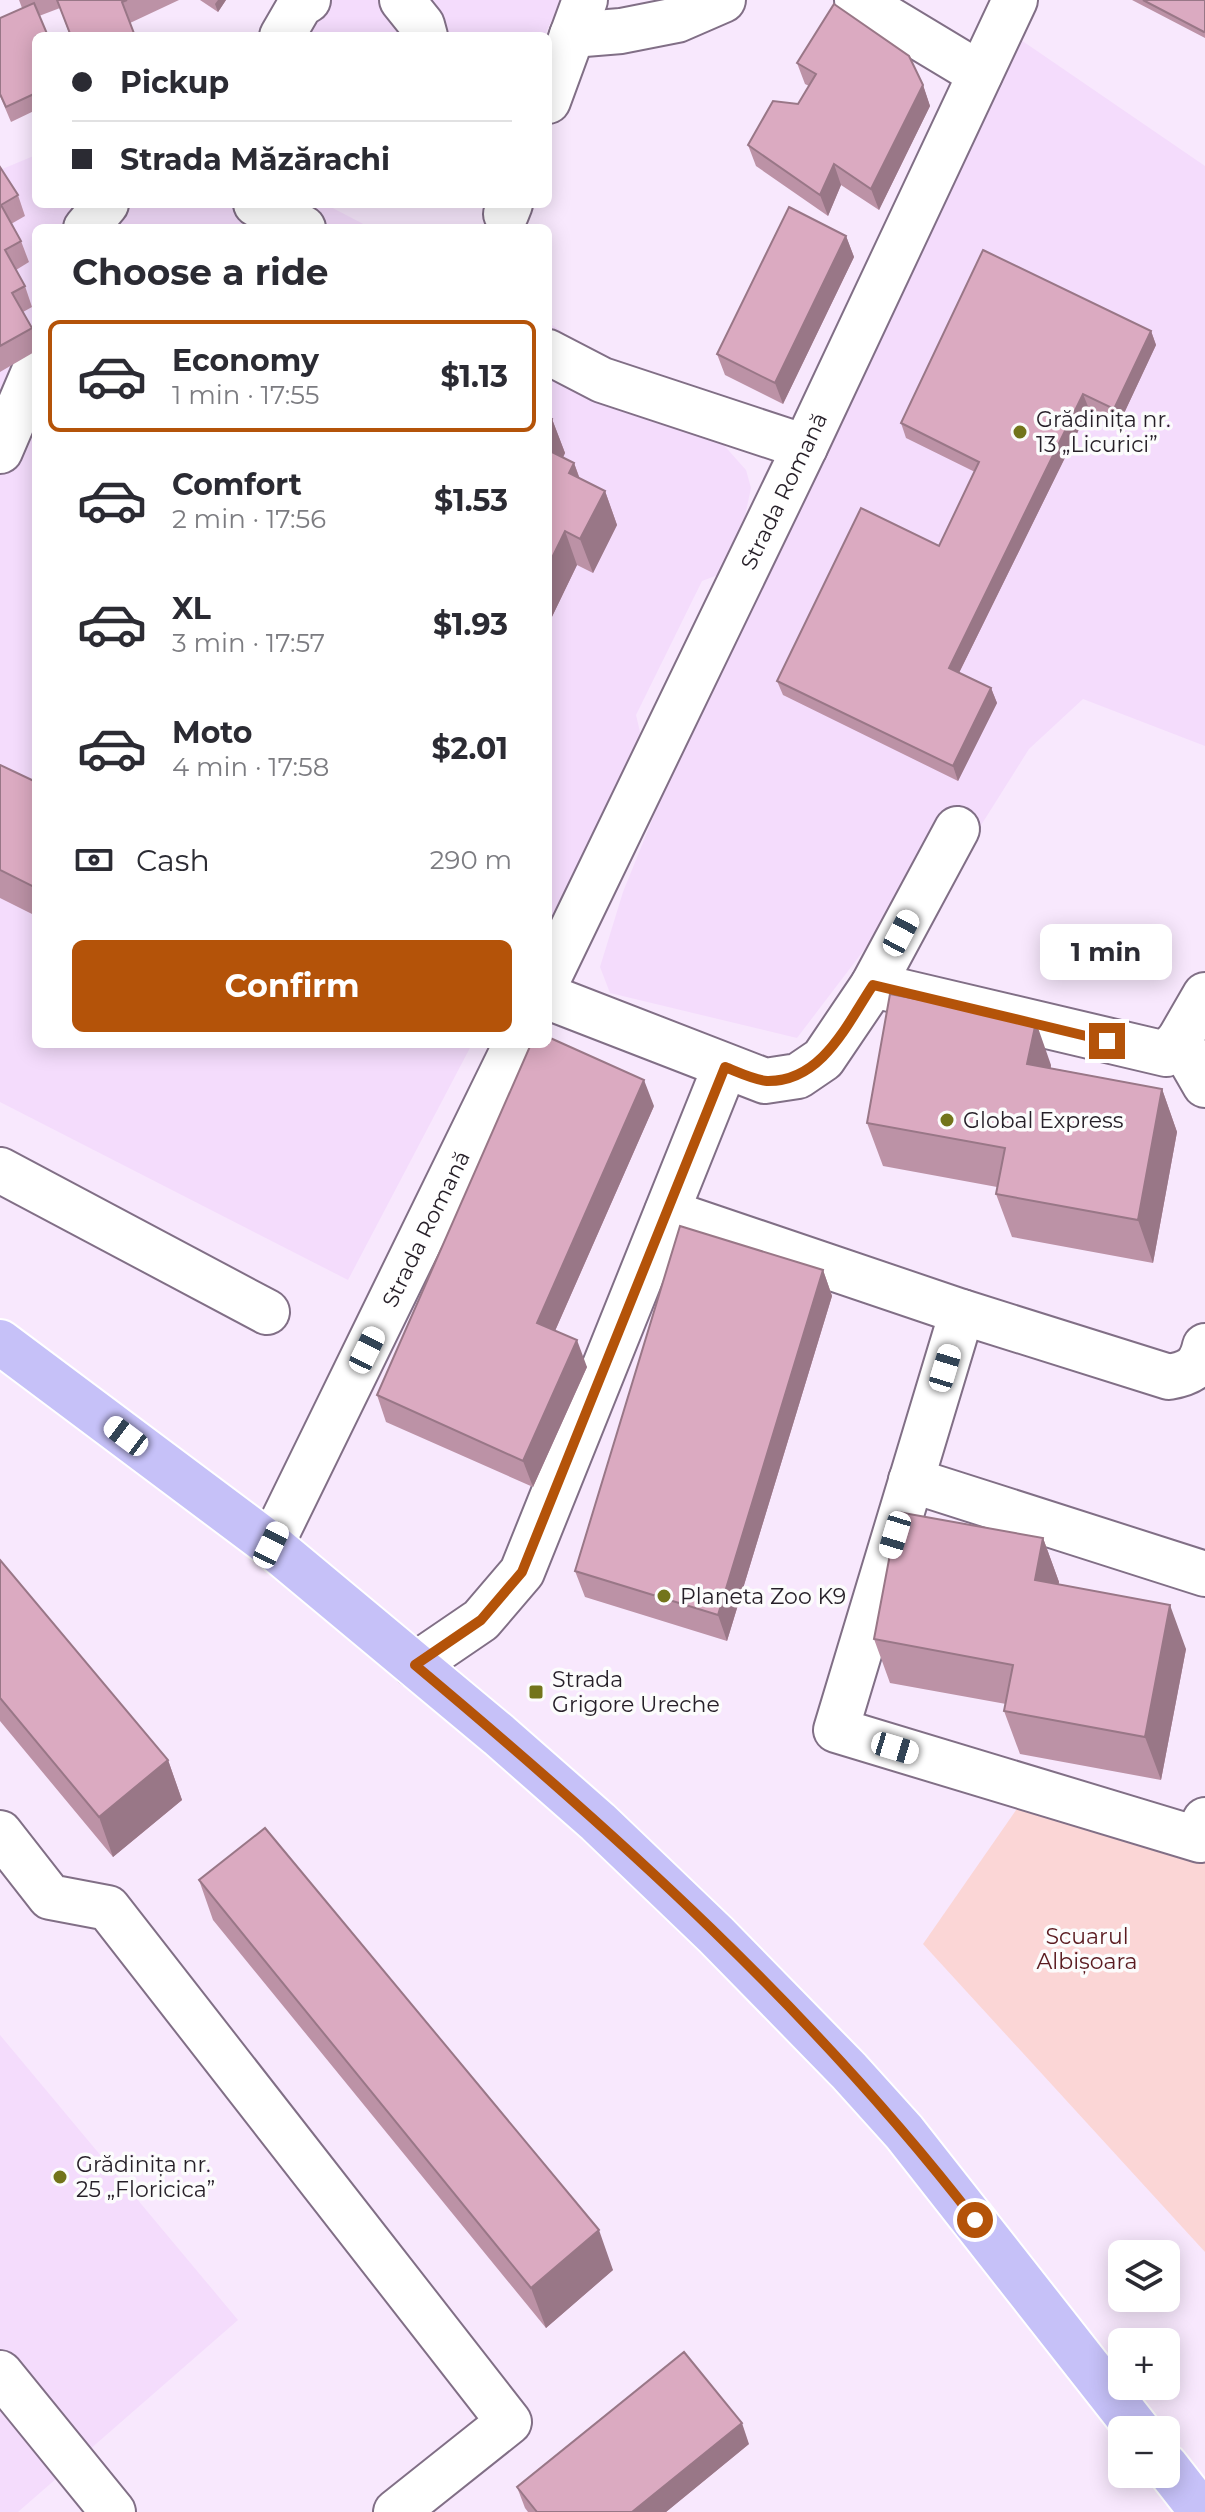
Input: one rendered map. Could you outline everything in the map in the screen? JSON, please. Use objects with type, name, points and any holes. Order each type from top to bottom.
[{"type":"main road","points":[[0,1342],[271,1545],[598,1822],[727,1945],[904,2132],[1127,2416]]},
{"type":"main road","points":[[1180,2484],[1202,2512]]},
{"type":"street","points":[[284,32],[300,5],[308,0]]},
{"type":"street","points":[[402,0],[424,32]]},
{"type":"street","points":[[552,90],[578,18],[621,31],[677,20],[723,0]]},
{"type":"street","points":[[857,0],[980,74]]},
{"type":"street","name":"Strada Romană","points":[[552,971],[805,447],[1015,0]]},
{"type":"street","points":[[89,224],[103,208]]},
{"type":"street","points":[[264,208],[295,224]]},
{"type":"street","points":[[552,354],[602,380],[805,447]]},
{"type":"street","points":[[0,451],[32,376]]},
{"type":"street","points":[[552,999],[765,1081],[798,1076],[823,1059],[873,985],[957,829]]},
{"type":"street","points":[[873,985],[1166,1054],[1179,1040],[1205,995]]},
{"type":"street","points":[[1179,1040],[1205,1085]]},
{"type":"street","name":"Strada Romană","points":[[271,1545],[514,1048]]},
{"type":"street","points":[[415,1665],[481,1620],[522,1572],[725,1067]]},
{"type":"street","points":[[0,1170],[267,1312]]},
{"type":"street","points":[[667,1212],[962,1312],[1169,1377],[1196,1368],[1205,1346]]},
{"type":"street","points":[[962,1312],[836,1730],[1200,1840],[1205,1820]]},
{"type":"street","points":[[911,1480],[1205,1574]]},
{"type":"street","points":[[0,1833],[50,1897],[108,1908],[509,2422],[396,2512]]},
{"type":"street","points":[[0,2373],[113,2512]]},
{"type":"shaded area","points":[[288,0],[562,0],[546,32],[272,32]]},
{"type":"shaded area","name":"Grădinița nr. 13 „Licurici”","points":[[1021,40],[1205,166],[1205,746],[1083,699],[1029,749],[922,919],[896,908],[797,1038],[610,993],[600,967],[623,892],[665,788]]},
{"type":"shaded area","points":[[32,157],[32,208],[333,208],[363,224],[32,224],[32,1048],[470,1048],[348,1280],[0,1102],[0,170]]},
{"type":"shaded area","points":[[552,325],[721,442],[746,470],[751,488],[745,516],[718,575],[702,581],[636,715],[641,736],[552,925]]},
{"type":"shaded area","name":"Grădinița nr. 25 „Floricica”","points":[[0,2035],[238,2320],[18,2512],[0,2512]]},
{"type":"green space","name":"Scuarul Albișoara","points":[[1021,1803],[1205,1859],[1205,2252],[923,1944]]},
{"type":"building","points":[[57,0],[127,0],[122,2],[133,32],[69,32]]},
{"type":"building","points":[[1143,0],[1205,0],[1205,31],[1204,32]]},
{"type":"building","points":[[34,3],[46,32],[32,32],[32,95],[6,107],[0,94],[0,18]]},
{"type":"building","points":[[834,4],[909,56],[923,85],[871,189],[834,164],[820,195],[748,145],[773,101],[798,104],[816,74],[797,63]]},
{"type":"building","points":[[0,167],[18,195],[1,205],[21,241],[5,250],[25,286],[12,293],[32,328],[0,346]]},
{"type":"building","points":[[789,207],[846,236],[775,383],[717,354]]},
{"type":"building","points":[[983,250],[1151,331],[1114,409],[1083,394],[949,668],[991,688],[953,766],[777,681],[861,508],[939,546],[979,462],[901,423]]},
{"type":"building","points":[[552,452],[574,463],[569,473],[605,491],[580,539],[565,531],[552,558]]},
{"type":"building","points":[[0,765],[32,780],[32,886],[0,870]]},
{"type":"building","points":[[890,994],[1036,1022],[1027,1064],[1162,1089],[1138,1220],[996,1194],[1005,1148],[867,1123]]},
{"type":"building","points":[[552,1039],[644,1080],[537,1323],[577,1340],[523,1461],[377,1395],[529,1048],[552,1048]]},
{"type":"building","points":[[680,1226],[823,1270],[718,1615],[575,1571]]},
{"type":"building","points":[[898,1512],[1043,1538],[1035,1580],[1170,1605],[1145,1737],[1004,1711],[1013,1665],[874,1639]]},
{"type":"building","points":[[0,1560],[168,1760],[99,1817],[0,1698]]},
{"type":"building","points":[[265,1828],[599,2230],[531,2288],[199,1880]]},
{"type":"building","points":[[684,2352],[742,2423],[632,2512],[537,2512],[517,2487]]},
{"type":"place","name":"Grădinița nr. 13 „Licurici”","points":[[1020,432]]},
{"type":"place","name":"Global Express","points":[[947,1120]]},
{"type":"place","name":"Planeta Zoo K9","points":[[664,1596]]},
{"type":"place","name":"Strada Grigore Ureche","points":[[536,1692]]},
{"type":"place","name":"Grădinița nr. 25 „Floricica”","points":[[60,2177]]},
{"type":"route","points":[[975,2220],[904,2132],[781,1999],[598,1822],[415,1665],[481,1620],[522,1572],[725,1067],[765,1081],[798,1076],[823,1059],[873,985],[1107,1041]]}]
